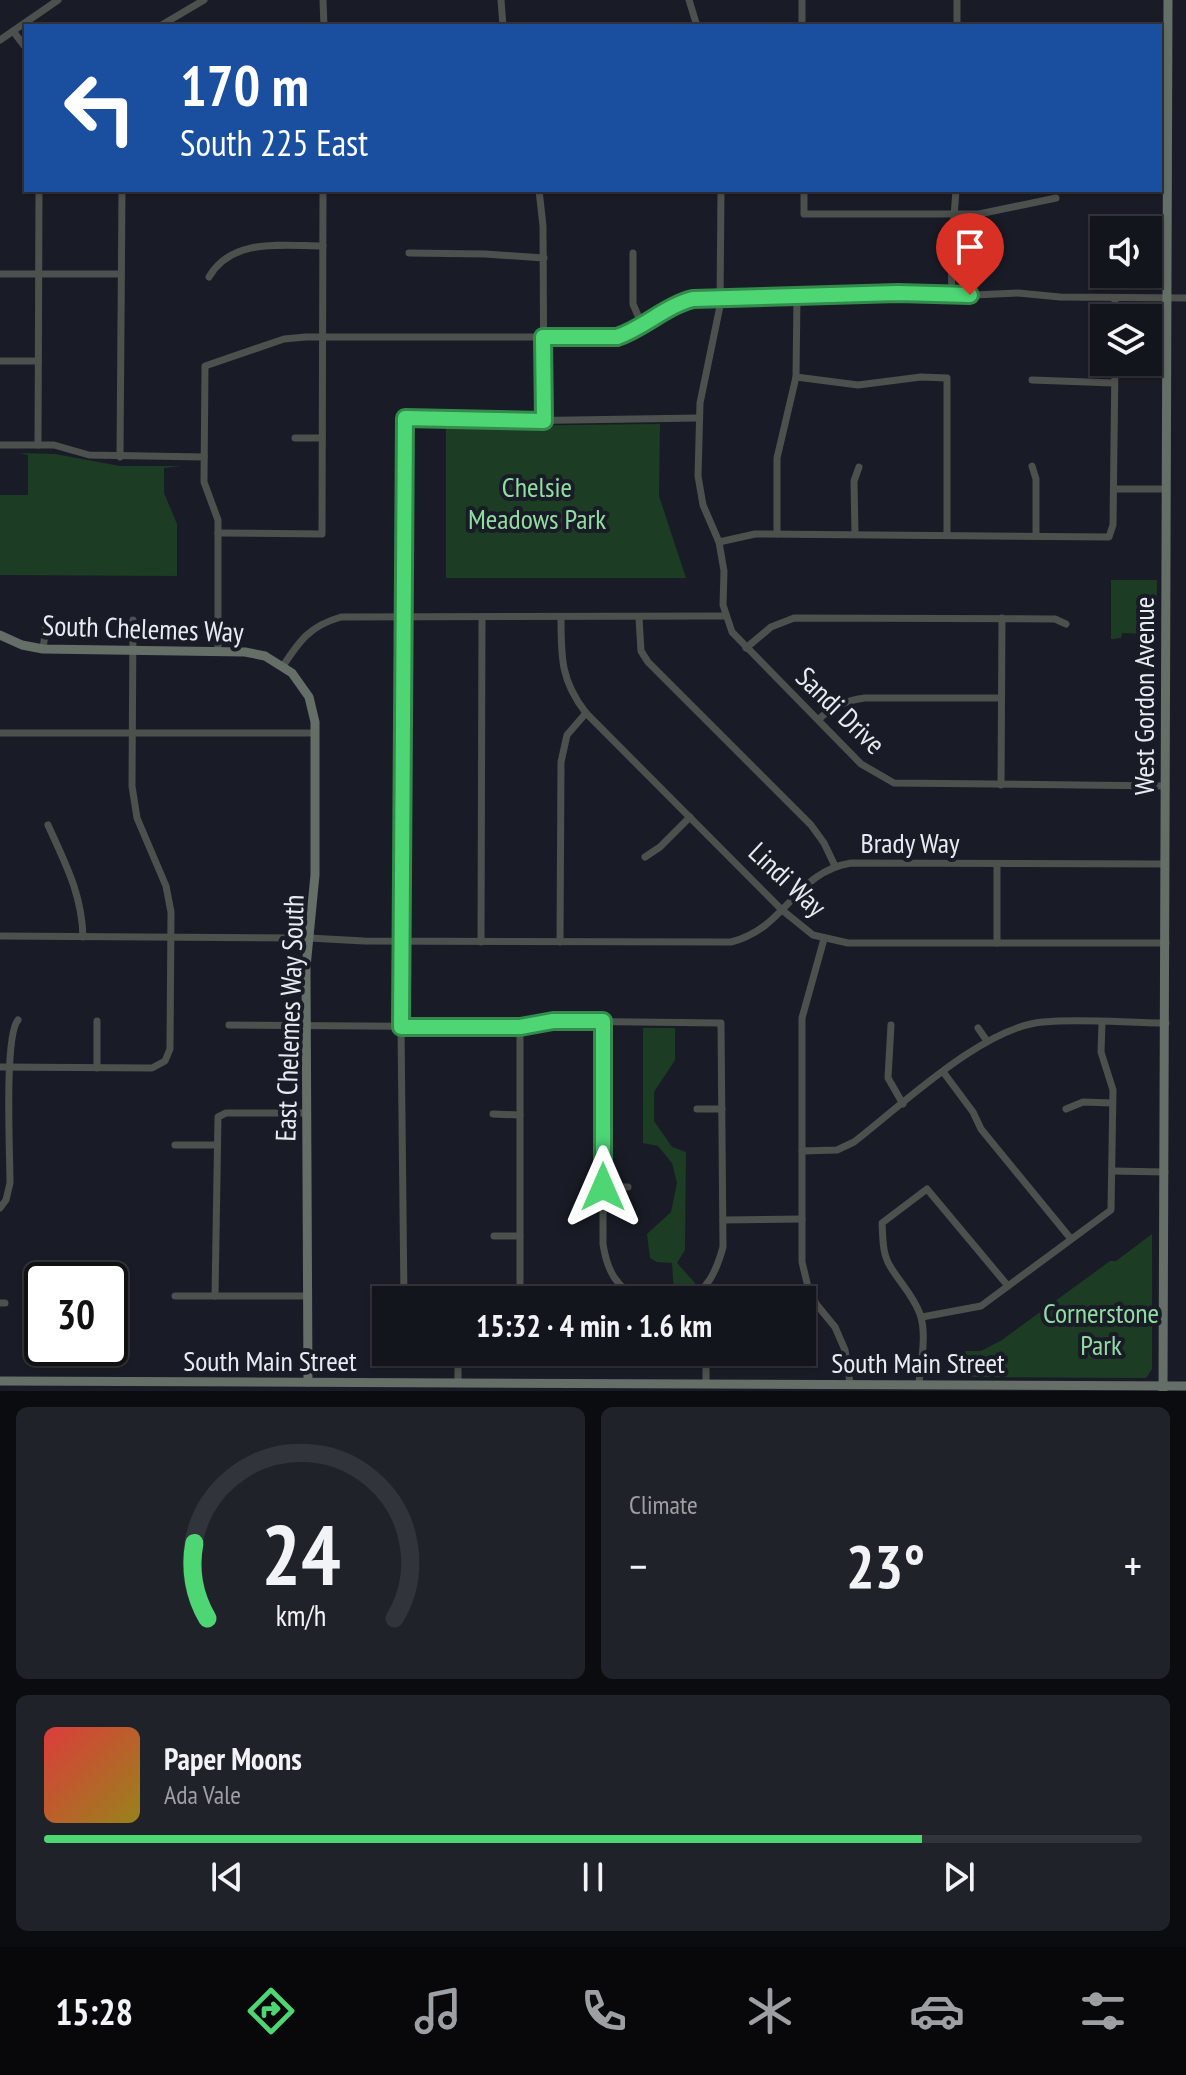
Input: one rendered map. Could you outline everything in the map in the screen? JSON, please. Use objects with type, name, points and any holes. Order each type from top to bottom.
[{"type":"street","points":[[0,40],[58,0]]},
{"type":"street","points":[[163,24],[204,0]]},
{"type":"street","points":[[323,0],[324,24]]},
{"type":"street","points":[[501,0],[503,24]]},
{"type":"street","points":[[689,0],[696,24]]},
{"type":"street","points":[[802,0],[802,24]]},
{"type":"street","points":[[957,0],[957,24]]},
{"type":"street","name":"West Gordon Avenue","points":[[1163,1388],[1167,298],[1164,44],[1168,0]]},
{"type":"street","points":[[13,31],[24,45]]},
{"type":"street","points":[[38,445],[39,192]]},
{"type":"street","points":[[120,457],[122,192]]},
{"type":"street","points":[[218,533],[322,534],[323,192]]},
{"type":"street","points":[[539,192],[544,258],[544,421]]},
{"type":"street","points":[[283,666],[301,639],[320,623],[341,617],[725,616],[724,571],[719,542],[700,491],[698,418],[718,327],[721,192]]},
{"type":"street","points":[[804,192],[804,214],[988,213],[1056,198]]},
{"type":"street","points":[[952,296],[951,256],[956,192]]},
{"type":"street","points":[[209,277],[216,266],[233,254],[256,246],[323,246]]},
{"type":"street","points":[[409,253],[544,258]]},
{"type":"street","points":[[633,253],[633,304],[642,325]]},
{"type":"street","points":[[0,274],[121,274]]},
{"type":"street","points":[[218,651],[218,533],[215,508],[204,482],[205,366],[284,339],[617,337],[686,301],[721,297],[1018,293],[1115,299],[1186,298]]},
{"type":"street","points":[[777,534],[777,458],[796,377],[797,296]]},
{"type":"street","points":[[1115,299],[1115,304]]},
{"type":"street","points":[[0,361],[38,361]]},
{"type":"street","points":[[719,542],[745,535],[777,534],[1109,537],[1113,525],[1114,376]]},
{"type":"street","points":[[796,377],[858,385],[921,377],[947,378],[947,534]]},
{"type":"street","points":[[1032,380],[1114,383]]},
{"type":"street","points":[[404,1286],[401,980],[405,418],[544,421],[698,418]]},
{"type":"street","points":[[295,438],[322,438]]},
{"type":"street","points":[[0,445],[54,445],[89,455],[120,457],[204,457]]},
{"type":"street","points":[[1032,466],[1036,479],[1036,535]]},
{"type":"street","points":[[855,534],[854,481],[859,467]]},
{"type":"street","points":[[1114,489],[1165,489]]},
{"type":"street","name":"Sandi Drive","points":[[725,616],[732,632],[746,648],[861,764],[894,783],[1165,786]]},
{"type":"street","points":[[481,942],[482,617]]},
{"type":"street","name":"Lindi Way","points":[[561,618],[560,649],[567,682],[586,713],[782,910],[813,935],[848,943],[1166,943]]},
{"type":"street","name":"Brady Way","points":[[639,618],[641,651],[648,662],[811,825],[835,866],[851,863],[1165,864]]},
{"type":"street","points":[[746,648],[771,627],[794,618],[1055,619],[1066,624]]},
{"type":"street","points":[[1001,785],[1002,618]]},
{"type":"street","points":[[43,649],[47,619]]},
{"type":"street","points":[[0,1067],[152,1068],[165,1061],[170,1049],[171,937],[166,886],[137,818],[134,802],[133,620]]},
{"type":"street","name":"South Chelemes Way","points":[[0,635],[22,645],[43,649],[245,652],[265,656],[283,666]]},
{"type":"street","name":"East Chelemes Way South","points":[[283,666],[309,697],[314,733],[316,855],[306,967],[308,1382]]},
{"type":"street","points":[[819,719],[832,707],[865,698],[1001,698]]},
{"type":"street","points":[[560,942],[561,762],[567,735],[586,713]]},
{"type":"street","points":[[0,733],[314,733]]},
{"type":"street","points":[[645,857],[660,847],[690,817]]},
{"type":"street","points":[[48,825],[77,892],[82,910],[83,937]]},
{"type":"street","points":[[997,864],[997,943]]},
{"type":"street","points":[[0,936],[309,938],[402,942],[731,942],[756,933],[817,875],[835,866]]},
{"type":"street","points":[[824,939],[802,1018],[804,1276],[817,1305],[835,1327],[845,1350],[850,1383]]},
{"type":"street","points":[[0,1208],[6,1200],[10,1183],[10,1067],[12,1027],[18,1020]]},
{"type":"street","points":[[97,1021],[97,1068]]},
{"type":"street","points":[[229,1025],[520,1027],[553,1021],[721,1023],[723,1247],[716,1274],[703,1286]]},
{"type":"street","points":[[603,1021],[603,1244],[607,1265],[621,1286]]},
{"type":"street","points":[[802,1151],[837,1150],[854,1142],[987,1041],[1001,1034],[1042,1022],[1166,1023]]},
{"type":"street","points":[[922,1317],[981,1306],[1111,1210],[1111,1077],[1101,1052],[1102,1023]]},
{"type":"street","points":[[891,1025],[888,1078],[903,1104]]},
{"type":"street","points":[[520,1027],[520,1286]]},
{"type":"street","points":[[978,1028],[987,1041]]},
{"type":"street","points":[[944,1073],[973,1112],[981,1129],[1071,1239]]},
{"type":"street","points":[[1066,1109],[1083,1102],[1112,1103]]},
{"type":"street","points":[[697,1109],[722,1109]]},
{"type":"street","points":[[215,1296],[218,1117],[226,1113],[307,1113]]},
{"type":"street","points":[[493,1114],[520,1115]]},
{"type":"street","points":[[0,1142],[11,1142]]},
{"type":"street","points":[[175,1145],[216,1145]]},
{"type":"street","points":[[1112,1171],[1165,1172]]},
{"type":"street","points":[[603,1187],[628,1187]]},
{"type":"street","points":[[919,1383],[922,1317],[908,1290],[888,1265],[882,1223],[927,1189],[1008,1286]]},
{"type":"street","points":[[723,1220],[802,1219]]},
{"type":"street","points":[[494,1236],[520,1236]]},
{"type":"street","points":[[175,1296],[307,1296]]},
{"type":"street","points":[[458,1366],[458,1382]]},
{"type":"street","points":[[708,1366],[710,1386]]},
{"type":"street","name":"South Main Street","points":[[0,1381],[66,1386],[308,1382],[362,1387],[458,1382],[579,1387],[850,1383],[1186,1386]]},
{"type":"green space","name":"Chelsie Meadows Park","points":[[446,423],[474,426],[660,424],[659,496],[686,578],[446,578]]},
{"type":"green space","points":[[19,453],[55,454],[120,466],[181,466],[164,468],[164,493],[177,524],[177,576],[0,575],[0,495],[28,495],[28,455]]},
{"type":"green space","points":[[1111,580],[1157,580],[1156,641],[1146,640],[1145,634],[1122,633],[1121,638],[1111,639]]},
{"type":"green space","points":[[643,1028],[675,1028],[675,1060],[654,1092],[654,1121],[672,1147],[686,1152],[685,1250],[677,1263],[695,1283],[693,1286],[674,1286],[672,1263],[650,1258],[647,1234],[671,1212],[677,1183],[672,1163],[658,1146],[643,1143]]},
{"type":"green space","name":"Cornerstone Park","points":[[1152,1234],[1152,1369],[1146,1378],[964,1377],[965,1351],[981,1351],[1002,1340]]},
{"type":"route","points":[[603,1187],[603,1021],[553,1021],[520,1027],[401,1027],[405,418],[544,421],[543,337],[617,337],[673,306],[693,299],[875,293],[970,295]]}]
